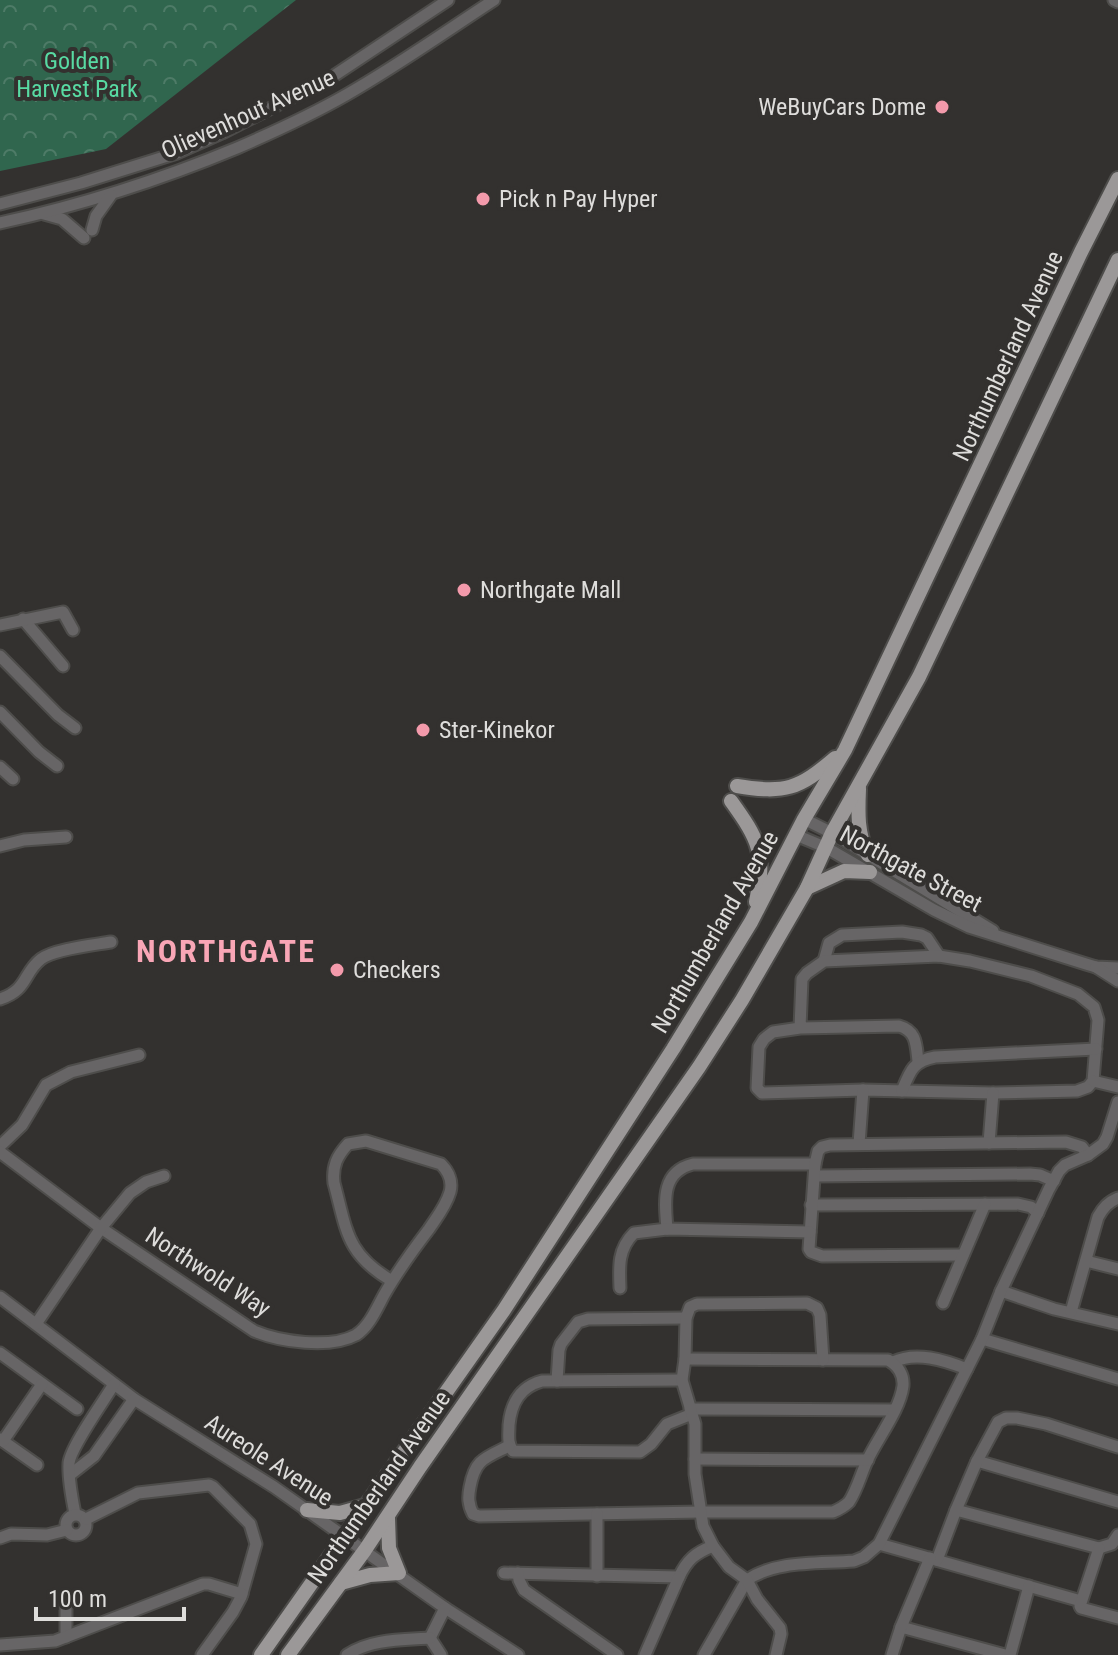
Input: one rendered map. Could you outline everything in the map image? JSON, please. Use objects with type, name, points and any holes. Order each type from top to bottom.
[{"type":"main road","name":"Northumberland Avenue","points":[[261,1655],[512,1297],[673,1049],[751,922],[804,819],[845,750],[1118,179]]},
{"type":"main road","name":"Northumberland Avenue","points":[[288,1655],[365,1550],[699,1067],[742,1000],[807,888],[832,833],[919,677],[1118,260]]},
{"type":"main road","points":[[737,786],[760,790],[795,786],[812,777],[845,750]]},
{"type":"main road","points":[[860,784],[860,828],[868,855]]},
{"type":"main road","points":[[731,801],[750,827],[761,861],[751,922]]},
{"type":"main road","points":[[807,888],[844,871],[870,872]]},
{"type":"main road","points":[[307,1510],[340,1513],[365,1506]]},
{"type":"main road","points":[[341,1583],[370,1575],[399,1573],[388,1541],[389,1514]]},
{"type":"street","name":"Olievenhout Avenue","points":[[0,204],[177,153],[222,133],[332,77],[448,0]]},
{"type":"street","name":"Olievenhout Avenue","points":[[0,223],[112,195],[187,169],[277,130],[332,103],[494,0]]},
{"type":"street","points":[[44,214],[62,219],[88,234],[112,195]]},
{"type":"street","points":[[0,625],[63,612],[73,630]]},
{"type":"street","points":[[23,619],[63,666]]},
{"type":"street","points":[[0,656],[75,728]]},
{"type":"street","points":[[0,712],[57,766]]},
{"type":"street","points":[[0,767],[13,779]]},
{"type":"street","name":"Northgate Street","points":[[804,819],[1006,938]]},
{"type":"street","name":"Northgate Street","points":[[796,835],[826,848],[958,922],[1096,967],[1118,981]]},
{"type":"street","points":[[0,846],[24,840],[66,837]]},
{"type":"street","points":[[824,961],[829,943],[842,935],[902,932],[927,938],[939,956]]},
{"type":"street","points":[[0,999],[16,992],[46,955],[111,942]]},
{"type":"street","points":[[800,1028],[802,979],[824,961],[939,956],[970,961],[1031,976],[1078,994],[1096,1011],[1093,1081],[1088,1087],[1077,1091],[762,1093],[757,1088],[759,1047],[773,1032],[800,1028],[899,1026],[914,1035],[918,1061]]},
{"type":"street","name":"Northgate Street","points":[[1096,967],[1118,968]]},
{"type":"street","points":[[902,1091],[918,1061],[935,1057],[1096,1049]]},
{"type":"street","points":[[0,1146],[22,1125],[46,1085],[71,1072],[139,1055]]},
{"type":"street","points":[[704,1655],[747,1580],[767,1569],[785,1565],[854,1561],[879,1544],[982,1339],[1001,1291],[1059,1171],[1075,1159],[1088,1155],[1107,1137],[1118,1103],[1118,1084],[1093,1081]]},
{"type":"street","points":[[859,1144],[863,1090]]},
{"type":"street","points":[[989,1143],[993,1093]]},
{"type":"street","points":[[356,1141],[366,1141],[441,1164],[450,1178],[452,1188],[441,1212],[392,1281],[373,1270],[353,1249],[334,1183],[335,1161],[348,1144],[356,1141]]},
{"type":"street","points":[[963,1255],[815,1254],[809,1249],[818,1151],[830,1145],[1066,1142],[1082,1147],[1088,1155]]},
{"type":"street","name":"Northwold Way","points":[[0,1152],[101,1228],[254,1331],[281,1339],[316,1342],[355,1336],[368,1323],[392,1281]]},
{"type":"street","points":[[667,1229],[665,1192],[683,1166],[693,1164],[1030,1174],[1054,1181]]},
{"type":"street","points":[[36,1324],[101,1228],[137,1187],[164,1176]]},
{"type":"street","points":[[1071,1312],[1094,1229],[1102,1210],[1118,1198]]},
{"type":"street","points":[[943,1303],[985,1204]]},
{"type":"street","points":[[811,1205],[1026,1204],[1038,1213]]},
{"type":"street","points":[[620,1288],[620,1255],[634,1233],[667,1229],[810,1232]]},
{"type":"street","points":[[1086,1261],[1118,1269]]},
{"type":"street","points":[[1001,1291],[1118,1324]]},
{"type":"street","name":"Aureole Avenue","points":[[0,1297],[134,1399],[274,1487],[445,1608],[518,1655]]},
{"type":"street","points":[[776,1655],[781,1631],[747,1580],[729,1567],[713,1546],[703,1526],[695,1459],[695,1424],[682,1380],[686,1318],[690,1307],[697,1304],[807,1303],[817,1308],[820,1315],[823,1360]]},
{"type":"street","points":[[557,1381],[559,1350],[578,1322],[588,1319],[686,1318]]},
{"type":"street","points":[[982,1339],[1118,1379]]},
{"type":"street","points":[[0,1353],[77,1409]]},
{"type":"street","points":[[893,1362],[919,1357],[945,1360],[967,1369]]},
{"type":"street","points":[[509,1446],[475,1466],[468,1496],[473,1514],[833,1512],[846,1505],[903,1388],[902,1378],[893,1362],[888,1360],[685,1359]]},
{"type":"street","points":[[682,1380],[542,1381],[525,1388],[510,1410],[509,1446],[513,1451],[640,1452],[667,1424],[691,1412],[894,1410]]},
{"type":"street","points":[[37,1465],[1,1440],[42,1384]]},
{"type":"street","points":[[114,1384],[69,1460],[70,1488],[80,1517],[87,1527],[82,1534],[74,1535],[67,1530],[68,1518],[80,1517],[138,1493],[203,1485],[213,1487],[250,1524],[256,1544],[242,1594],[202,1655]]},
{"type":"street","points":[[71,1474],[94,1456],[134,1399]]},
{"type":"street","points":[[892,1655],[901,1627],[998,1422],[1017,1418],[1046,1424],[1118,1447]]},
{"type":"street","points":[[88,1427],[106,1439]]},
{"type":"street","points":[[695,1459],[868,1460]]},
{"type":"street","points":[[977,1461],[1118,1502]]},
{"type":"street","points":[[956,1510],[1099,1548],[1112,1544],[1118,1535]]},
{"type":"street","points":[[597,1514],[597,1576]]},
{"type":"street","points":[[0,1538],[11,1534],[47,1535],[67,1530]]},
{"type":"street","points":[[879,1544],[1081,1601]]},
{"type":"street","points":[[645,1655],[686,1562],[696,1553],[713,1546]]},
{"type":"street","points":[[1099,1548],[1081,1608],[1118,1618]]},
{"type":"street","points":[[504,1573],[679,1577]]},
{"type":"street","points":[[518,1573],[524,1590],[617,1655]]},
{"type":"street","points":[[0,1645],[55,1641],[203,1584],[242,1594]]},
{"type":"street","points":[[901,1627],[1007,1655],[1029,1586]]},
{"type":"street","points":[[66,1603],[66,1637]]},
{"type":"street","points":[[430,1638],[445,1608]]},
{"type":"street","points":[[347,1655],[371,1644],[430,1638]]},
{"type":"street","points":[[430,1638],[441,1655]]},
{"type":"green space","name":"Golden Harvest Park","points":[[0,0],[296,0],[106,149],[0,171]]},
{"type":"place","name":"WeBuyCars Dome","points":[[942,107]]},
{"type":"place","name":"Pick n Pay Hyper","points":[[483,199]]},
{"type":"place","name":"Northgate Mall","points":[[464,590]]},
{"type":"place","name":"Ster-Kinekor","points":[[423,730]]},
{"type":"place","name":"Checkers","points":[[337,970]]},
{"type":"district","name":"NORTHGATE","points":[[226,951]]}]
